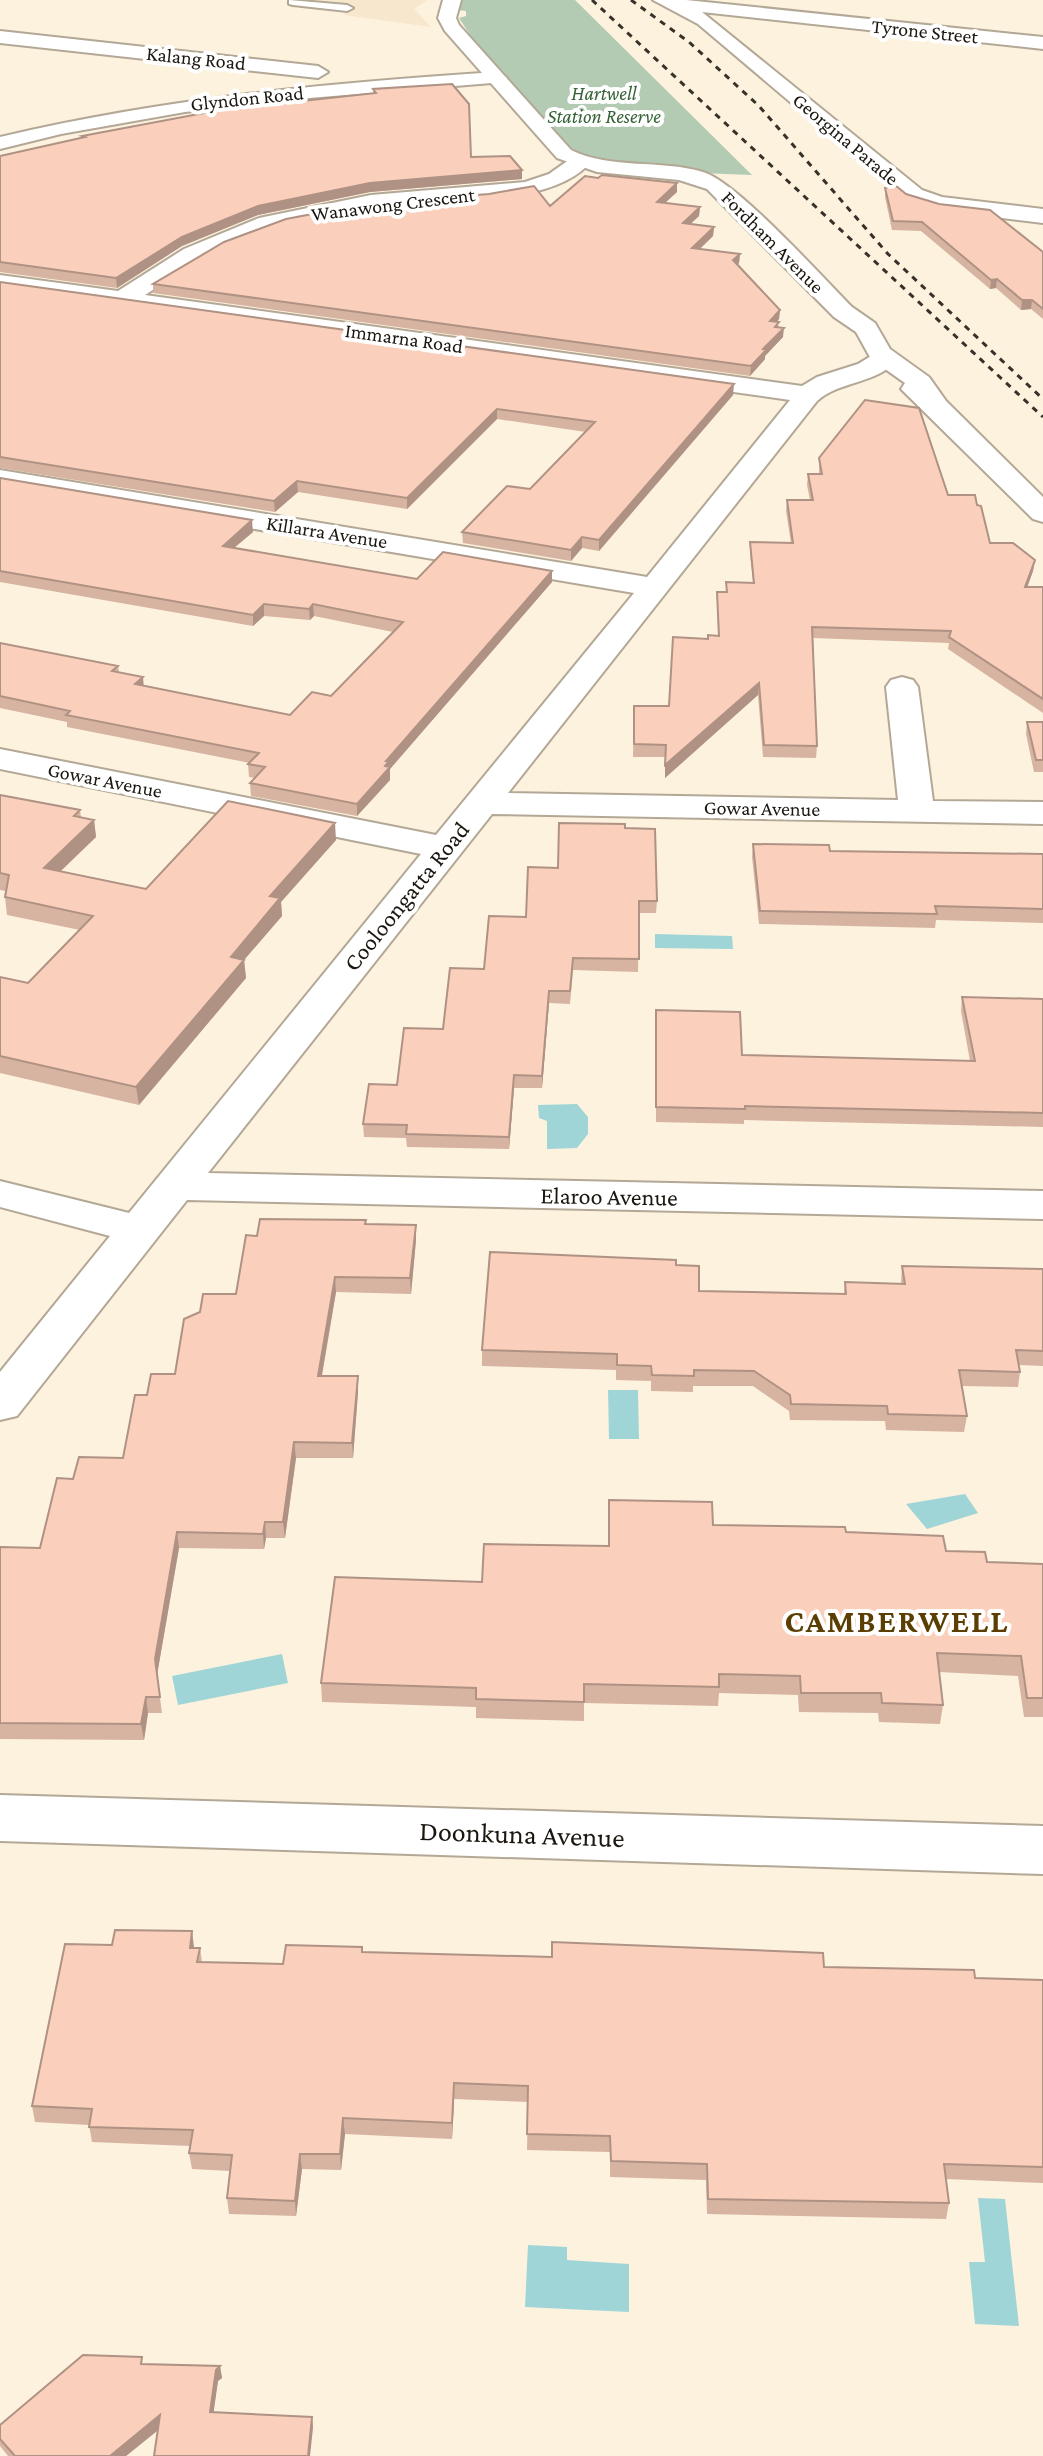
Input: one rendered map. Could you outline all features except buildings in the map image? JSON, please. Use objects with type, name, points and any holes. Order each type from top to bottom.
[{"type":"street","name":"Fordham Avenue","points":[[452,0],[448,22],[564,154],[580,161],[710,181],[843,312],[855,346],[874,360]]},
{"type":"street","name":"Tyrone Street","points":[[668,2],[807,20],[1043,43]]},
{"type":"street","name":"Georgina Parade","points":[[668,2],[704,20],[914,195],[951,205],[1043,216]]},
{"type":"street","name":"Tyrone Street","points":[[704,20],[739,9]]},
{"type":"street","name":"Kalang Road","points":[[0,37],[354,76],[391,85]]},
{"type":"street","name":"Glyndon Road","points":[[0,143],[145,111],[243,97],[497,78]]},
{"type":"street","name":"Wanawong Crescent","points":[[123,299],[192,254],[267,223],[371,202],[527,188],[557,179],[580,161]]},
{"type":"street","name":"Immarna Road","points":[[0,282],[811,392]]},
{"type":"street","name":"Cooloongatta Road","points":[[0,1404],[811,392],[874,360]]},
{"type":"street","points":[[874,360],[937,407],[1043,513]]},
{"type":"street","name":"Killarra Avenue","points":[[0,478],[654,587]]},
{"type":"street","points":[[902,687],[917,810]]},
{"type":"street","name":"Gowar Avenue","points":[[0,759],[445,848]]},
{"type":"street","name":"Gowar Avenue","points":[[482,803],[1043,813]]},
{"type":"street","name":"Elaroo Avenue","points":[[175,1186],[1043,1205]]},
{"type":"street","points":[[0,1194],[140,1230]]},
{"type":"street","name":"Doonkuna Avenue","points":[[0,1818],[1043,1850]]},
{"type":"lane","points":[[297,0],[293,2],[347,8]]},
{"type":"shaded area","points":[[291,0],[427,0],[414,9],[431,27],[344,15],[349,9],[285,3]]},
{"type":"green space","name":"Hartwell Station Reserve","points":[[462,0],[575,0],[752,175],[699,173],[611,162],[581,154],[570,147],[472,38],[459,18],[466,16],[466,11],[458,10]]},
{"type":"water","points":[[655,934],[732,936],[733,949],[655,948]]},
{"type":"water","points":[[577,1104],[588,1117],[588,1134],[577,1148],[547,1149],[547,1121],[539,1118],[538,1105]]},
{"type":"water","points":[[608,1390],[638,1390],[639,1439],[609,1439]]},
{"type":"water","points":[[965,1494],[978,1513],[927,1529],[906,1504]]},
{"type":"water","points":[[282,1654],[288,1683],[178,1705],[172,1676]]},
{"type":"water","points":[[978,2198],[1005,2199],[1019,2326],[975,2324],[969,2262],[985,2262]]},
{"type":"water","points":[[528,2245],[567,2247],[567,2260],[629,2264],[629,2312],[525,2307]]},
{"type":"railway","points":[[592,0],[1043,417]]},
{"type":"railway","points":[[631,0],[689,42],[759,106],[888,254],[1043,399]]},
{"type":"district","name":"CAMBERWELL","points":[[897,1621]]}]
